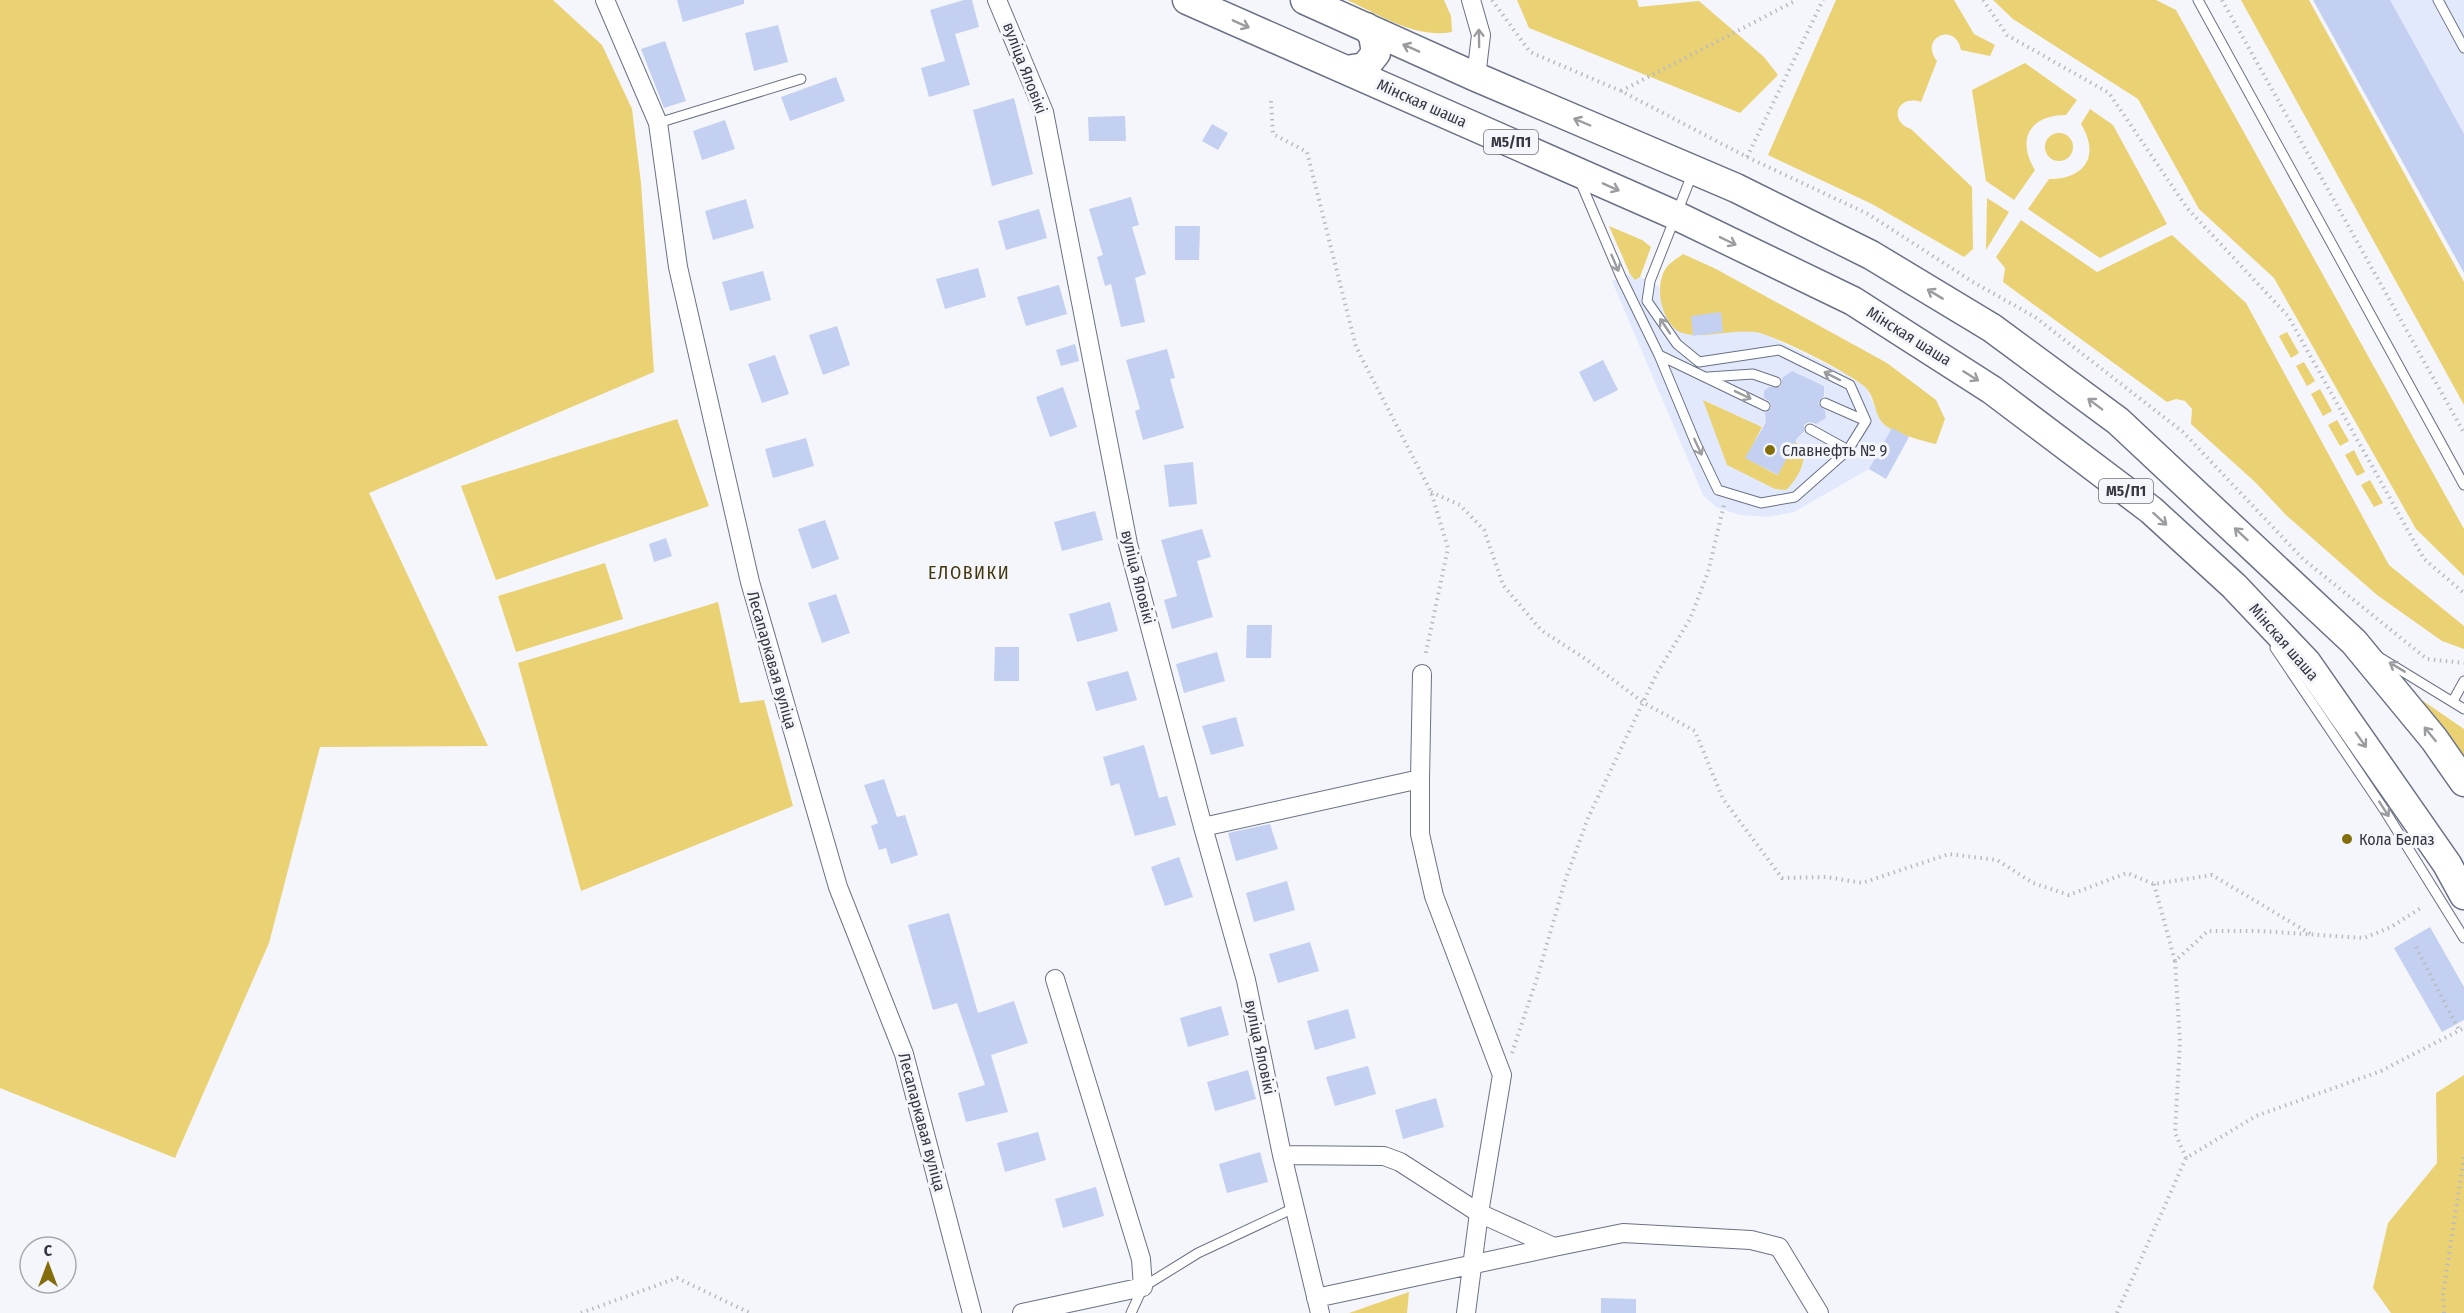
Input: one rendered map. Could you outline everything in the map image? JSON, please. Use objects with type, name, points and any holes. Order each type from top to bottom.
[{"type":"main road","name":"Мінская шаша","points":[[1187,0],[1675,215],[1853,301],[1992,390],[2151,510],[2234,586],[2307,663],[2447,864],[2464,894]]},
{"type":"main road","name":"М5/П1","points":[[1305,0],[1466,73],[1694,170],[1871,255],[1992,328],[2118,421],[2354,642],[2434,739],[2464,782]]},
{"type":"main road","points":[[1346,70],[1365,67],[1376,53],[1372,35],[1366,27]]},
{"type":"main road","points":[[1436,110],[1427,94],[1428,85],[1438,70],[1466,73]]},
{"type":"street","name":"Лесапаркавая вуліца","points":[[605,0],[658,123],[678,267],[750,582],[838,887],[904,1054],[972,1313]]},
{"type":"street","points":[[1466,73],[1481,35],[1472,0]]},
{"type":"street","name":"вуліца Яловікі","points":[[1000,3],[1044,112],[1128,544],[1246,980],[1282,1155],[1318,1306]]},
{"type":"street","points":[[1422,674],[1420,834],[1434,896],[1502,1075],[1479,1213],[1466,1313]]},
{"type":"street","points":[[1203,827],[1420,779]]},
{"type":"street","points":[[1022,1313],[1143,1287],[1141,1259],[1055,979]]},
{"type":"street","points":[[1282,1155],[1384,1156],[1400,1162],[1479,1213],[1554,1247]]},
{"type":"street","points":[[1318,1306],[1473,1264],[1623,1233],[1751,1240],[1779,1247],[1819,1313]]},
{"type":"lane","points":[[2198,0],[2464,485]]},
{"type":"lane","points":[[2438,0],[2464,48]]},
{"type":"lane","points":[[658,123],[801,78]]},
{"type":"lane","points":[[1694,170],[1650,281],[1647,301],[1677,344],[1699,362],[1779,350],[1850,385],[1866,421]]},
{"type":"lane","points":[[1575,171],[1718,490],[1761,504],[1795,497],[1848,450],[1866,421]]},
{"type":"lane","points":[[1659,355],[1765,406]]},
{"type":"lane","points":[[1706,377],[1753,374],[1776,382]]},
{"type":"lane","points":[[1825,404],[1866,421]]},
{"type":"lane","points":[[1810,429],[1848,450]]},
{"type":"lane","points":[[2234,586],[2385,811],[2464,938]]},
{"type":"lane","points":[[2354,642],[2464,709]]},
{"type":"lane","points":[[2453,701],[2464,681]]},
{"type":"lane","points":[[1131,1313],[1143,1287],[1198,1253],[1294,1208]]},
{"type":"path","points":[[1620,91],[1797,0]]},
{"type":"path","points":[[1747,158],[1823,0]]},
{"type":"path","points":[[1983,0],[2007,35],[2109,93],[2187,208],[2288,316],[2424,559],[2464,593]]},
{"type":"path","points":[[2222,0],[2464,433]]},
{"type":"path","points":[[1271,101],[1273,134],[1307,152],[1356,347],[1431,492],[1448,548],[1422,674]]},
{"type":"path","points":[[1431,492],[1460,505],[1484,530],[1503,585],[1541,630],[1587,660],[1644,703],[1695,731],[1723,799],[1782,878],[1827,877],[1862,883],[1949,854],[1997,860],[2033,883],[2069,895],[2127,873],[2154,884],[2212,875],[2314,936]]},
{"type":"path","points":[[1502,1075],[1516,1043],[1565,880],[1588,818],[1657,673],[1690,619],[1708,572],[1723,509],[1730,494]]},
{"type":"path","points":[[2154,884],[2175,961],[2180,1042],[2175,1133],[2186,1158]]},
{"type":"path","points":[[2175,961],[2208,931],[2259,931],[2364,938],[2391,927],[2421,908]]},
{"type":"path","points":[[2118,1313],[2186,1158],[2256,1116],[2381,1071],[2462,1029],[2416,947]]},
{"type":"path","points":[[2444,1313],[2443,1294],[2464,1157]]},
{"type":"path","points":[[581,1313],[677,1278],[750,1313]]},
{"type":"shaded area","points":[[0,0],[553,0],[602,45],[632,109],[641,183],[654,372],[369,493],[488,746],[320,747],[269,943],[175,1158],[0,1088]]},
{"type":"shaded area","points":[[1347,0],[1444,0],[1451,16],[1452,32],[1425,32],[1412,29],[1385,19]]},
{"type":"shaded area","points":[[1517,0],[1637,0],[1639,7],[1699,1],[1764,57],[1778,75],[1740,113],[1529,28]]},
{"type":"shaded area","points":[[1836,0],[1954,0],[1974,34],[1995,45],[1990,56],[1961,50],[1958,41],[1946,34],[1935,39],[1932,52],[1937,61],[1921,102],[1906,102],[1898,110],[1899,120],[1972,187],[1973,249],[1964,257],[1872,204],[1768,155]]},
{"type":"shaded area","points":[[1993,0],[2156,0],[2176,10],[2464,529],[2464,576],[2416,529],[2274,278],[2199,209],[2138,99],[2013,19]]},
{"type":"shaded area","points":[[2241,0],[2309,0],[2464,282],[2464,405]]},
{"type":"shaded area","points":[[2322,0],[2464,0],[2464,257]]},
{"type":"shaded area","points":[[2025,63],[2077,100],[2066,115],[2043,119],[2030,131],[2027,148],[2029,159],[2035,170],[2014,200],[1986,181],[1972,90]]},
{"type":"shaded area","points":[[2090,109],[2113,125],[2167,224],[2100,258],[2028,209],[2049,179],[2072,175],[2086,163],[2089,146],[2087,135],[2081,124]]},
{"type":"shaded area","points":[[2059,133],[2069,137],[2073,147],[2069,157],[2059,161],[2049,157],[2045,147],[2049,137]]},
{"type":"shaded area","points":[[1987,198],[2009,212],[1986,250]]},
{"type":"shaded area","points":[[2021,220],[2097,272],[2172,235],[2246,303],[2389,565],[2464,626],[2464,649],[2442,641],[2377,595],[2286,515],[2255,482],[2191,424],[2192,409],[2185,401],[2176,399],[2167,402],[2003,282],[2005,268],[1996,257]]},
{"type":"shaded area","points":[[1609,226],[1642,240],[1651,247],[1640,277],[1635,280],[1630,274]]},
{"type":"shaded area","points":[[1683,254],[1716,269],[1887,363],[1936,400],[1945,419],[1936,444],[1907,436],[1886,426],[1879,418],[1870,394],[1864,386],[1829,364],[1787,344],[1752,332],[1692,335],[1674,328],[1665,315],[1660,291],[1667,266]]},
{"type":"shaded area","points":[[1630,274],[1635,280],[1640,277],[1659,286],[1663,311],[1693,336],[1743,330],[1762,333],[1842,372],[1866,387],[1882,423],[1892,428],[1869,469],[1794,512],[1768,517],[1740,515],[1716,507],[1703,495],[1612,281]],"holes":[[[1792,371],[1824,386],[1826,417],[1798,437],[1775,489],[1727,465],[1704,400],[1762,427],[1766,422],[1764,391]]]},
{"type":"shaded area","points":[[2287,332],[2299,353],[2291,358],[2279,336]]},
{"type":"shaded area","points":[[2304,362],[2315,381],[2307,386],[2296,366]]},
{"type":"shaded area","points":[[2320,389],[2332,411],[2323,416],[2311,394]]},
{"type":"shaded area","points":[[1703,400],[1762,427],[1746,458],[1777,475],[1795,442],[1801,447],[1802,466],[1795,480],[1786,490],[1775,489],[1727,465]]},
{"type":"shaded area","points":[[677,419],[709,506],[496,580],[461,486]]},
{"type":"shaded area","points":[[2337,420],[2349,441],[2340,446],[2328,425]]},
{"type":"shaded area","points":[[2354,450],[2365,472],[2357,476],[2345,455]]},
{"type":"shaded area","points":[[2370,480],[2383,503],[2374,507],[2361,485]]},
{"type":"shaded area","points":[[605,563],[623,619],[516,652],[498,596]]},
{"type":"shaded area","points":[[718,602],[740,703],[764,700],[793,806],[581,891],[518,663]]},
{"type":"shaded area","points":[[2413,694],[2464,729],[2464,759]]},
{"type":"shaded area","points":[[2464,1075],[2464,1313],[2391,1313],[2373,1288],[2388,1223],[2437,1163],[2436,1093]]},
{"type":"shaded area","points":[[1409,1292],[1407,1313],[1349,1313]]},
{"type":"building","points":[[677,0],[744,0],[744,4],[683,22]]},
{"type":"building","points":[[964,0],[972,0],[979,27],[955,34],[970,85],[929,97],[921,68],[945,61],[930,10]]},
{"type":"building","points":[[2313,0],[2390,0],[2464,134],[2464,273]]},
{"type":"building","points":[[778,25],[788,62],[754,71],[745,33]]},
{"type":"building","points":[[665,41],[686,101],[664,108],[641,49]]},
{"type":"building","points":[[836,77],[845,101],[790,121],[781,97]]},
{"type":"building","points":[[1014,98],[1033,174],[992,186],[973,110]]},
{"type":"building","points":[[1125,116],[1126,141],[1089,141],[1088,117]]},
{"type":"building","points":[[725,120],[735,149],[702,160],[693,131]]},
{"type":"building","points":[[1212,124],[1228,133],[1218,150],[1202,141]]},
{"type":"building","points":[[1131,197],[1139,225],[1132,227],[1146,274],[1135,278],[1145,322],[1121,327],[1111,284],[1105,286],[1097,257],[1103,255],[1089,209]]},
{"type":"building","points":[[746,199],[754,228],[713,240],[705,211]]},
{"type":"building","points":[[1039,209],[1047,238],[1006,250],[998,221]]},
{"type":"building","points":[[1175,226],[1200,226],[1199,260],[1175,260]]},
{"type":"building","points":[[978,268],[986,297],[945,309],[936,279]]},
{"type":"building","points":[[763,271],[771,300],[730,311],[722,282]]},
{"type":"building","points":[[1059,285],[1067,314],[1026,326],[1017,297]]},
{"type":"building","points":[[1721,312],[1723,332],[1693,336],[1691,316]]},
{"type":"building","points":[[837,326],[850,365],[823,375],[809,335]]},
{"type":"building","points":[[1075,344],[1079,361],[1061,366],[1056,350]]},
{"type":"building","points":[[1167,349],[1175,378],[1170,379],[1184,428],[1143,440],[1135,411],[1140,409],[1126,360]]},
{"type":"building","points":[[775,355],[789,394],[762,403],[748,364]]},
{"type":"building","points":[[1603,360],[1618,390],[1594,402],[1579,372]]},
{"type":"building","points":[[1792,371],[1824,386],[1824,396],[1818,403],[1825,410],[1826,418],[1816,424],[1809,422],[1804,425],[1804,432],[1798,437],[1778,475],[1745,458],[1766,422],[1765,413],[1771,408],[1770,402],[1764,398],[1764,391],[1769,387],[1780,387],[1782,378]]},
{"type":"building","points":[[1063,387],[1077,427],[1050,437],[1036,397]]},
{"type":"building","points":[[1892,428],[1909,437],[1886,479],[1869,469]]},
{"type":"building","points":[[806,438],[814,466],[773,478],[765,449]]},
{"type":"building","points":[[1193,462],[1197,504],[1169,507],[1164,465]]},
{"type":"building","points":[[1095,511],[1103,540],[1062,551],[1054,522]]},
{"type":"building","points":[[825,520],[839,559],[812,569],[798,529]]},
{"type":"building","points":[[1202,529],[1211,557],[1197,561],[1213,617],[1172,629],[1164,600],[1177,596],[1161,540]]},
{"type":"building","points":[[666,538],[672,556],[654,562],[649,544]]},
{"type":"building","points":[[836,594],[850,633],[822,643],[808,603]]},
{"type":"building","points":[[1110,602],[1118,631],[1077,642],[1069,614]]},
{"type":"building","points":[[1247,625],[1272,625],[1271,658],[1246,658]]},
{"type":"building","points":[[995,647],[1019,647],[1019,681],[994,681]]},
{"type":"building","points":[[1217,652],[1225,681],[1184,693],[1176,664]]},
{"type":"building","points":[[1128,671],[1137,700],[1096,711],[1087,682]]},
{"type":"building","points":[[1236,717],[1244,746],[1211,755],[1202,726]]},
{"type":"building","points":[[1144,745],[1159,798],[1167,796],[1176,825],[1135,836],[1119,783],[1111,786],[1103,757]]},
{"type":"building","points":[[884,779],[897,817],[905,815],[918,855],[891,864],[886,848],[879,850],[871,826],[878,823],[864,785]]},
{"type":"building","points":[[1270,824],[1278,849],[1236,861],[1228,833]]},
{"type":"building","points":[[1179,857],[1193,897],[1165,906],[1151,867]]},
{"type":"building","points":[[1287,881],[1295,910],[1254,922],[1246,893]]},
{"type":"building","points":[[949,913],[978,1013],[1014,1001],[1028,1043],[991,1055],[1008,1112],[966,1122],[958,1093],[985,1085],[957,1003],[933,1010],[908,925]]},
{"type":"building","points":[[2430,927],[2464,987],[2464,1020],[2442,1032],[2394,948]]},
{"type":"building","points":[[1310,942],[1319,971],[1278,983],[1269,954]]},
{"type":"building","points":[[1221,1006],[1229,1035],[1188,1047],[1180,1018]]},
{"type":"building","points":[[1348,1009],[1356,1038],[1315,1050],[1307,1021]]},
{"type":"building","points":[[1368,1066],[1376,1094],[1335,1106],[1326,1077]]},
{"type":"building","points":[[1248,1070],[1256,1099],[1215,1111],[1207,1082]]},
{"type":"building","points":[[1436,1098],[1444,1127],[1403,1139],[1395,1110]]},
{"type":"building","points":[[1038,1132],[1046,1160],[1005,1172],[997,1143]]},
{"type":"building","points":[[1260,1152],[1268,1182],[1227,1193],[1219,1164]]},
{"type":"building","points":[[1096,1187],[1104,1216],[1063,1228],[1055,1199]]},
{"type":"building","points":[[1601,1298],[1636,1299],[1636,1313],[1601,1313]]},
{"type":"place","name":"Славнефть № 9","points":[[1770,450]]},
{"type":"place","name":"Кола Белаз","points":[[2347,839]]},
{"type":"district","name":"ЕЛОВИКИ","points":[[969,573]]}]
